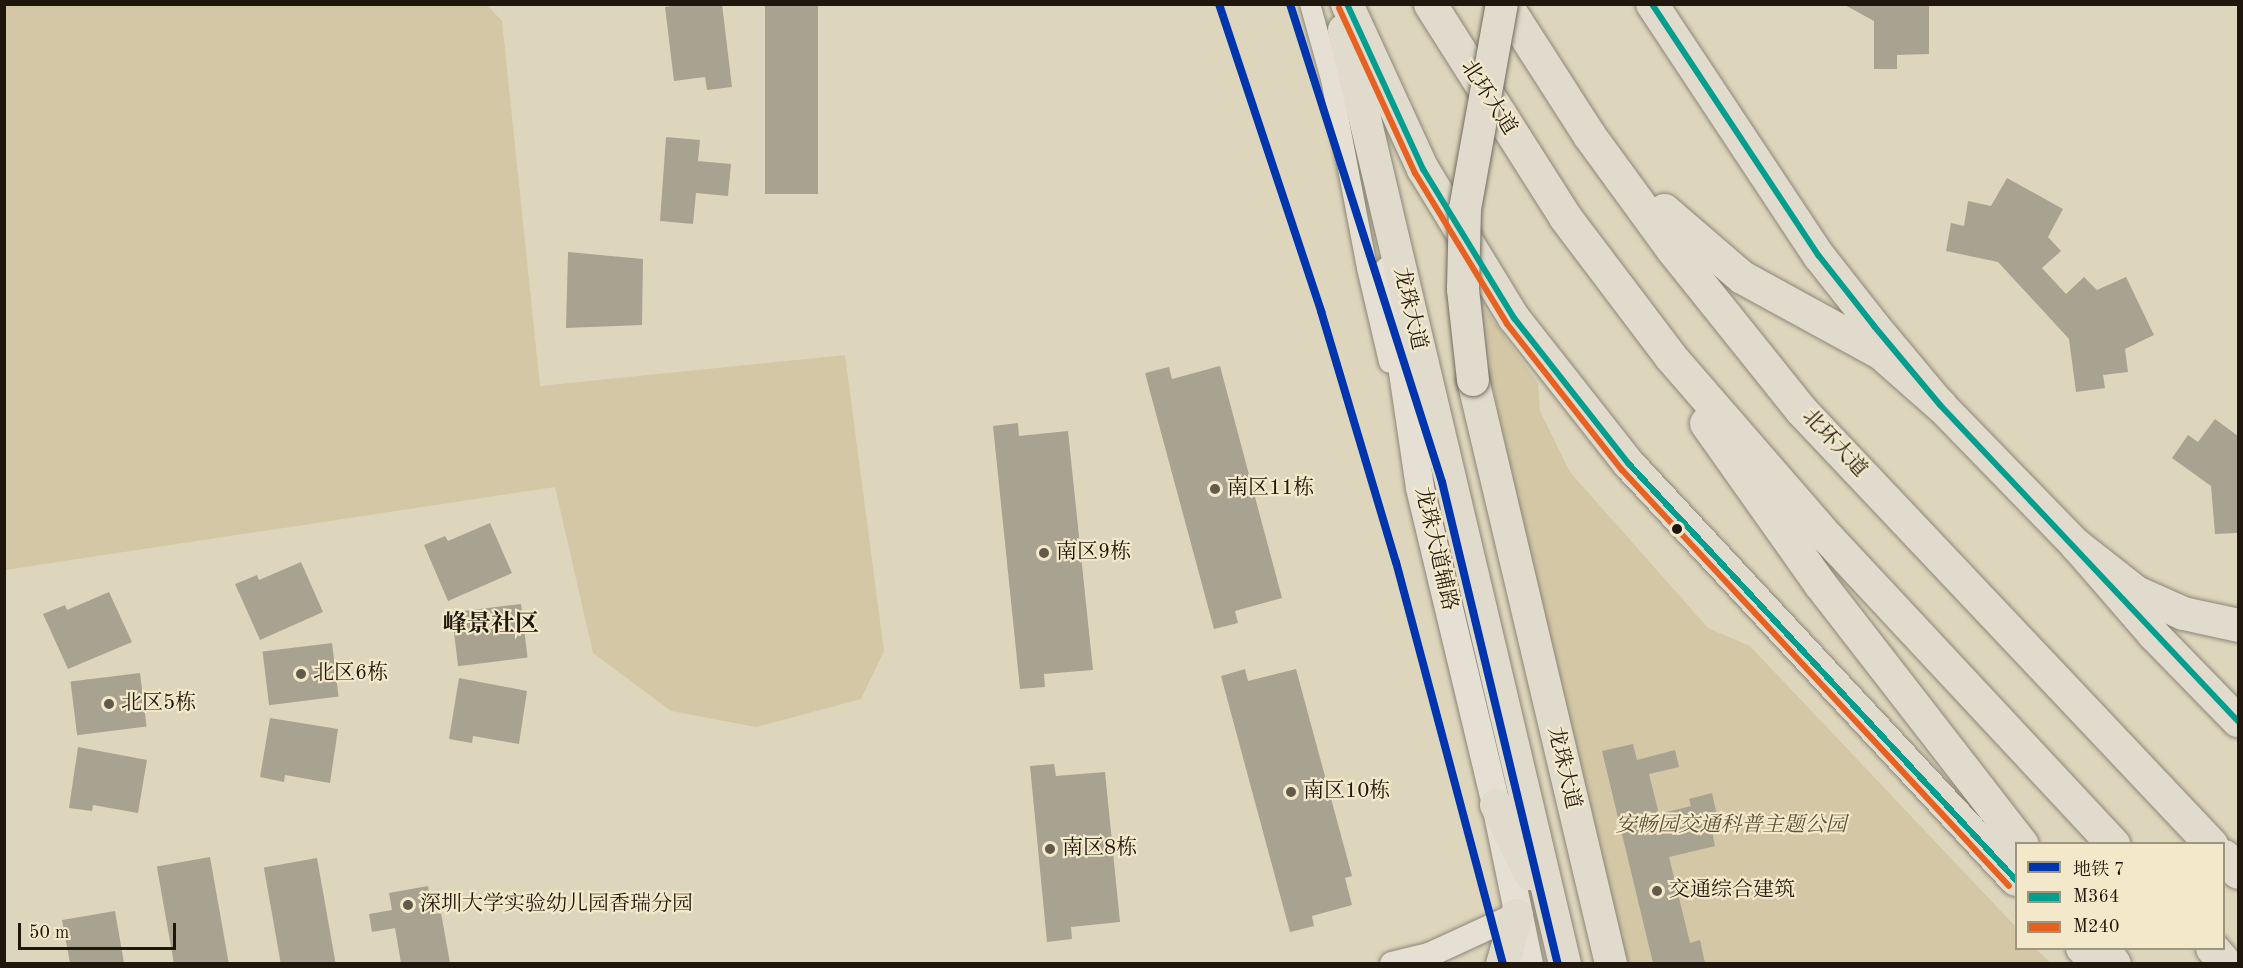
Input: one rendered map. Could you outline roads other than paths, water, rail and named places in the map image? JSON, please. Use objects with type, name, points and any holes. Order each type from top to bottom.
[{"type":"highway","name":"北环大道","points":[[1430,4],[1565,217],[1670,356],[1827,537],[2113,842]]},
{"type":"highway","name":"北环大道","points":[[1504,4],[1589,135],[1672,249],[1801,410],[2210,842]]},
{"type":"highway","points":[[1589,135],[1714,257],[1789,305],[1881,353],[1940,405]]},
{"type":"highway","points":[[1670,356],[1716,441],[1820,584],[2021,842]]},
{"type":"highway","points":[[2076,544],[2136,592],[2183,613],[2238,624]]},
{"type":"highway","points":[[2225,858],[2238,872]]},
{"type":"highway","points":[[1502,963],[1516,915]]},
{"type":"highway","points":[[2104,950],[2114,963]]},
{"type":"highway","points":[[2214,950],[2226,963]]},
{"type":"main road","name":"龙珠大道","points":[[1338,4],[1565,963]]},
{"type":"main road","points":[[1347,4],[1423,169],[1514,318],[1643,481],[2015,878]]},
{"type":"main road","name":"龙珠大道","points":[[1504,4],[1465,209],[1463,290],[1473,380],[1611,963]]},
{"type":"main road","points":[[1652,4],[1819,256],[1940,405],[2076,544],[2153,634],[2238,721]]},
{"type":"main road","name":"龙珠大道辅路","points":[[1367,129],[1420,488],[1496,805],[1516,915],[1529,963]]},
{"type":"main road","points":[[1496,805],[1555,925]]},
{"type":"main road","points":[[2084,950],[2096,963]]},
{"type":"street","points":[[1310,4],[1331,79],[1367,268],[1420,488]]},
{"type":"street","points":[[1392,963],[1429,955],[1516,915]]},
{"type":"metro line","name":"7","points":[[1219,4],[1321,311],[1396,562],[1503,964]]},
{"type":"metro line","name":"7","points":[[1290,4],[1442,482],[1558,964]]},
{"type":"place","name":"南区11栋","points":[[1215,489]]},
{"type":"place","name":"南区9栋","points":[[1044,553]]},
{"type":"place","name":"北区6栋","points":[[301,674]]},
{"type":"place","name":"北区5栋","points":[[109,704]]},
{"type":"place","name":"南区10栋","points":[[1291,792]]},
{"type":"place","name":"南区8栋","points":[[1050,849]]},
{"type":"place","name":"交通综合建筑","points":[[1657,891]]},
{"type":"place","name":"深圳大学实验幼儿园香瑞分园","points":[[408,905]]},
{"type":"district","name":"峰景社区","points":[[491,626]]},
{"type":"park label","name":"安畅园交通科普主题公园","points":[[1731,826]]}]
